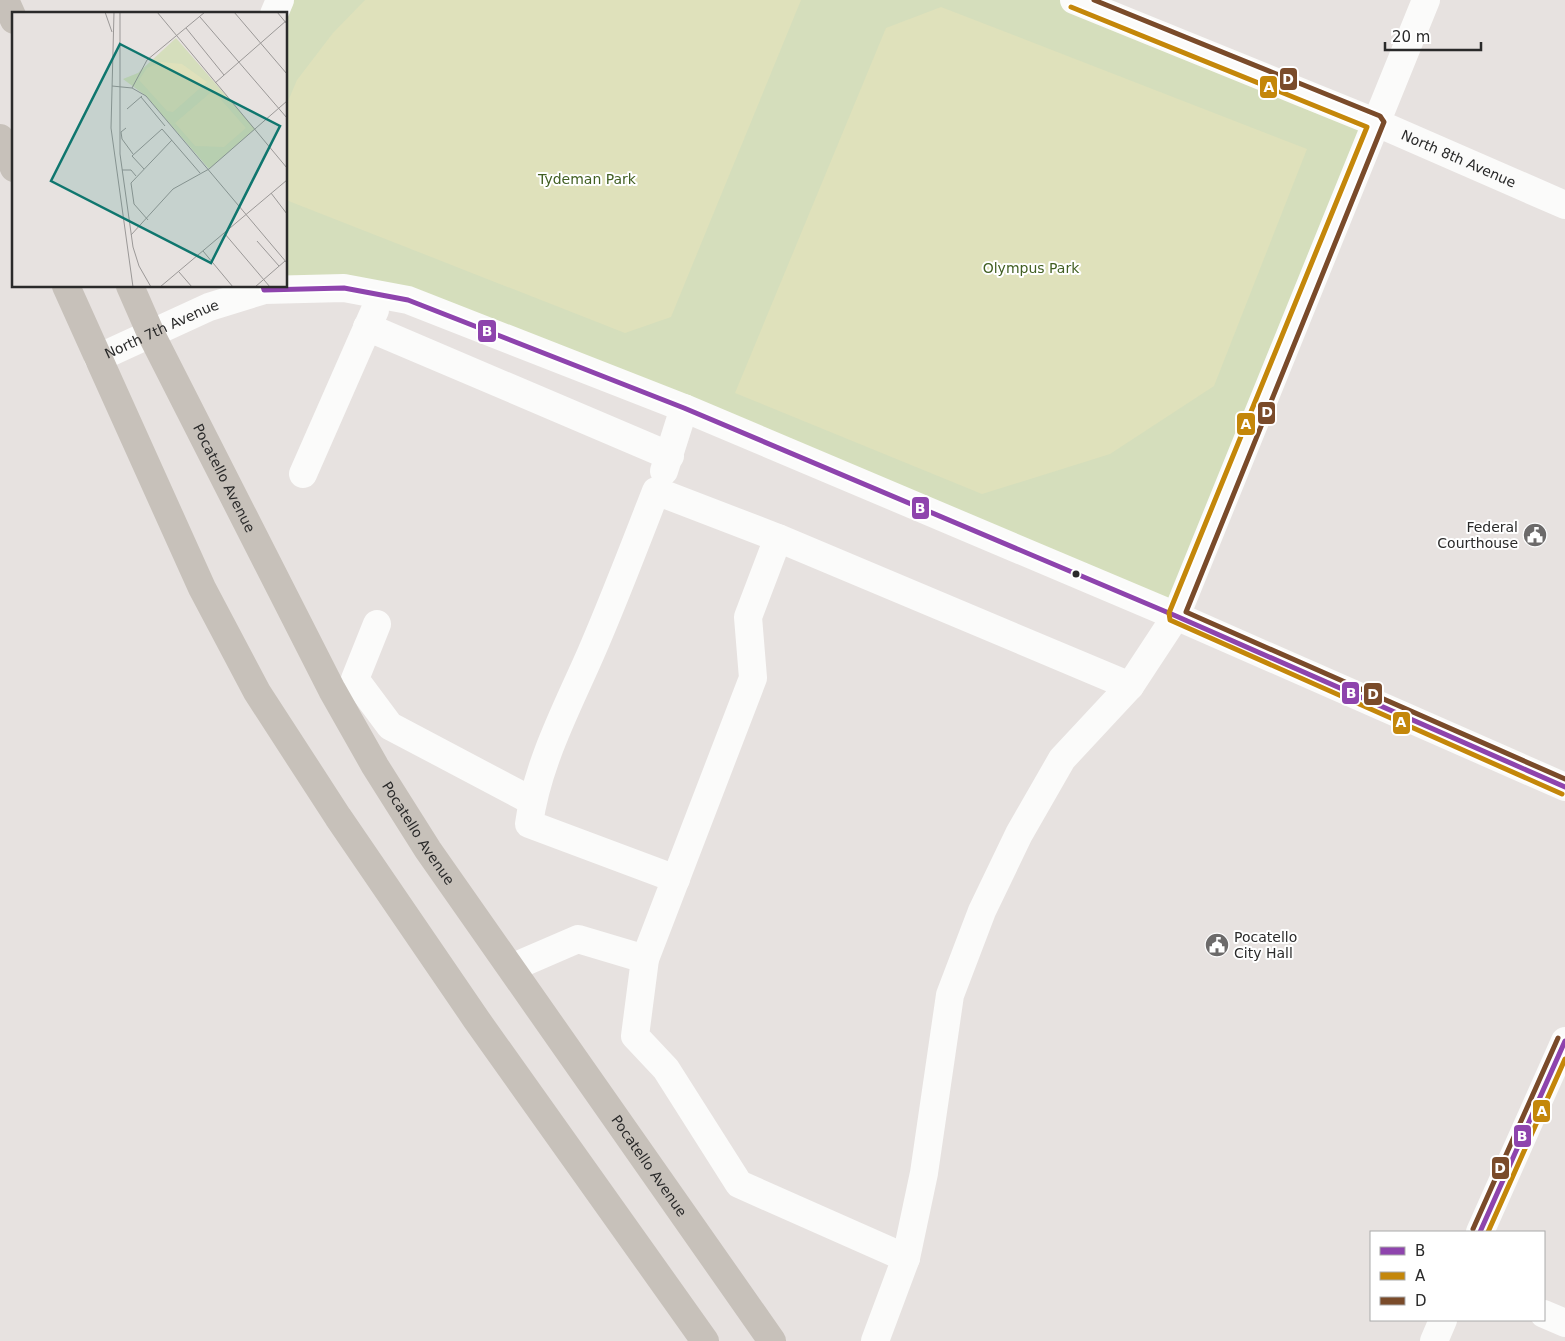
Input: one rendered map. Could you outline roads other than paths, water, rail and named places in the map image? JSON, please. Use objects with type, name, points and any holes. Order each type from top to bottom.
[{"type":"main road","points":[[5,0],[12,16]]},
{"type":"main road","points":[[0,138],[12,164]]},
{"type":"main road","points":[[67,288],[199,580],[257,692],[338,817],[476,1019],[704,1341]]},
{"type":"main road","name":"Pocatello Avenue","points":[[131,288],[151,334],[332,690],[375,766],[428,850],[772,1341]]},
{"type":"street","points":[[275,12],[280,0]]},
{"type":"street","name":"North 8th Avenue","points":[[1074,0],[1377,122],[1565,205]]},
{"type":"street","points":[[875,1341],[906,1258],[924,1173],[950,995],[982,911],[1019,834],[1062,759],[1130,686],[1176,616],[1426,0]]},
{"type":"street","name":"North 7th Avenue","points":[[98,358],[209,307],[263,288],[344,288],[408,300],[684,408],[1176,616],[1565,787]]},
{"type":"street","points":[[303,474],[382,295]]},
{"type":"street","points":[[367,328],[670,456]]},
{"type":"street","points":[[676,879],[529,824],[532,801],[558,728],[623,578],[670,456],[684,408]]},
{"type":"street","points":[[656,491],[778,538],[1130,686]]},
{"type":"street","points":[[778,538],[748,617],[753,678],[644,959],[635,1036],[666,1069],[739,1184],[906,1258]]},
{"type":"street","points":[[377,624],[356,679],[390,726],[532,801]]},
{"type":"street","points":[[511,968],[578,938],[644,959]]},
{"type":"street","points":[[1480,1231],[1562,1054]]},
{"type":"street","points":[[1545,1314],[1565,1323]]},
{"type":"street","points":[[1434,1341],[1443,1321]]},
{"type":"place","name":"Federal Courthouse","points":[[1535,535]]},
{"type":"place","name":"Pocatello City Hall","points":[[1217,945]]},
{"type":"park label","name":"Tydeman Park","points":[[587,179]]},
{"type":"park label","name":"Olympus Park","points":[[1031,268]]}]
